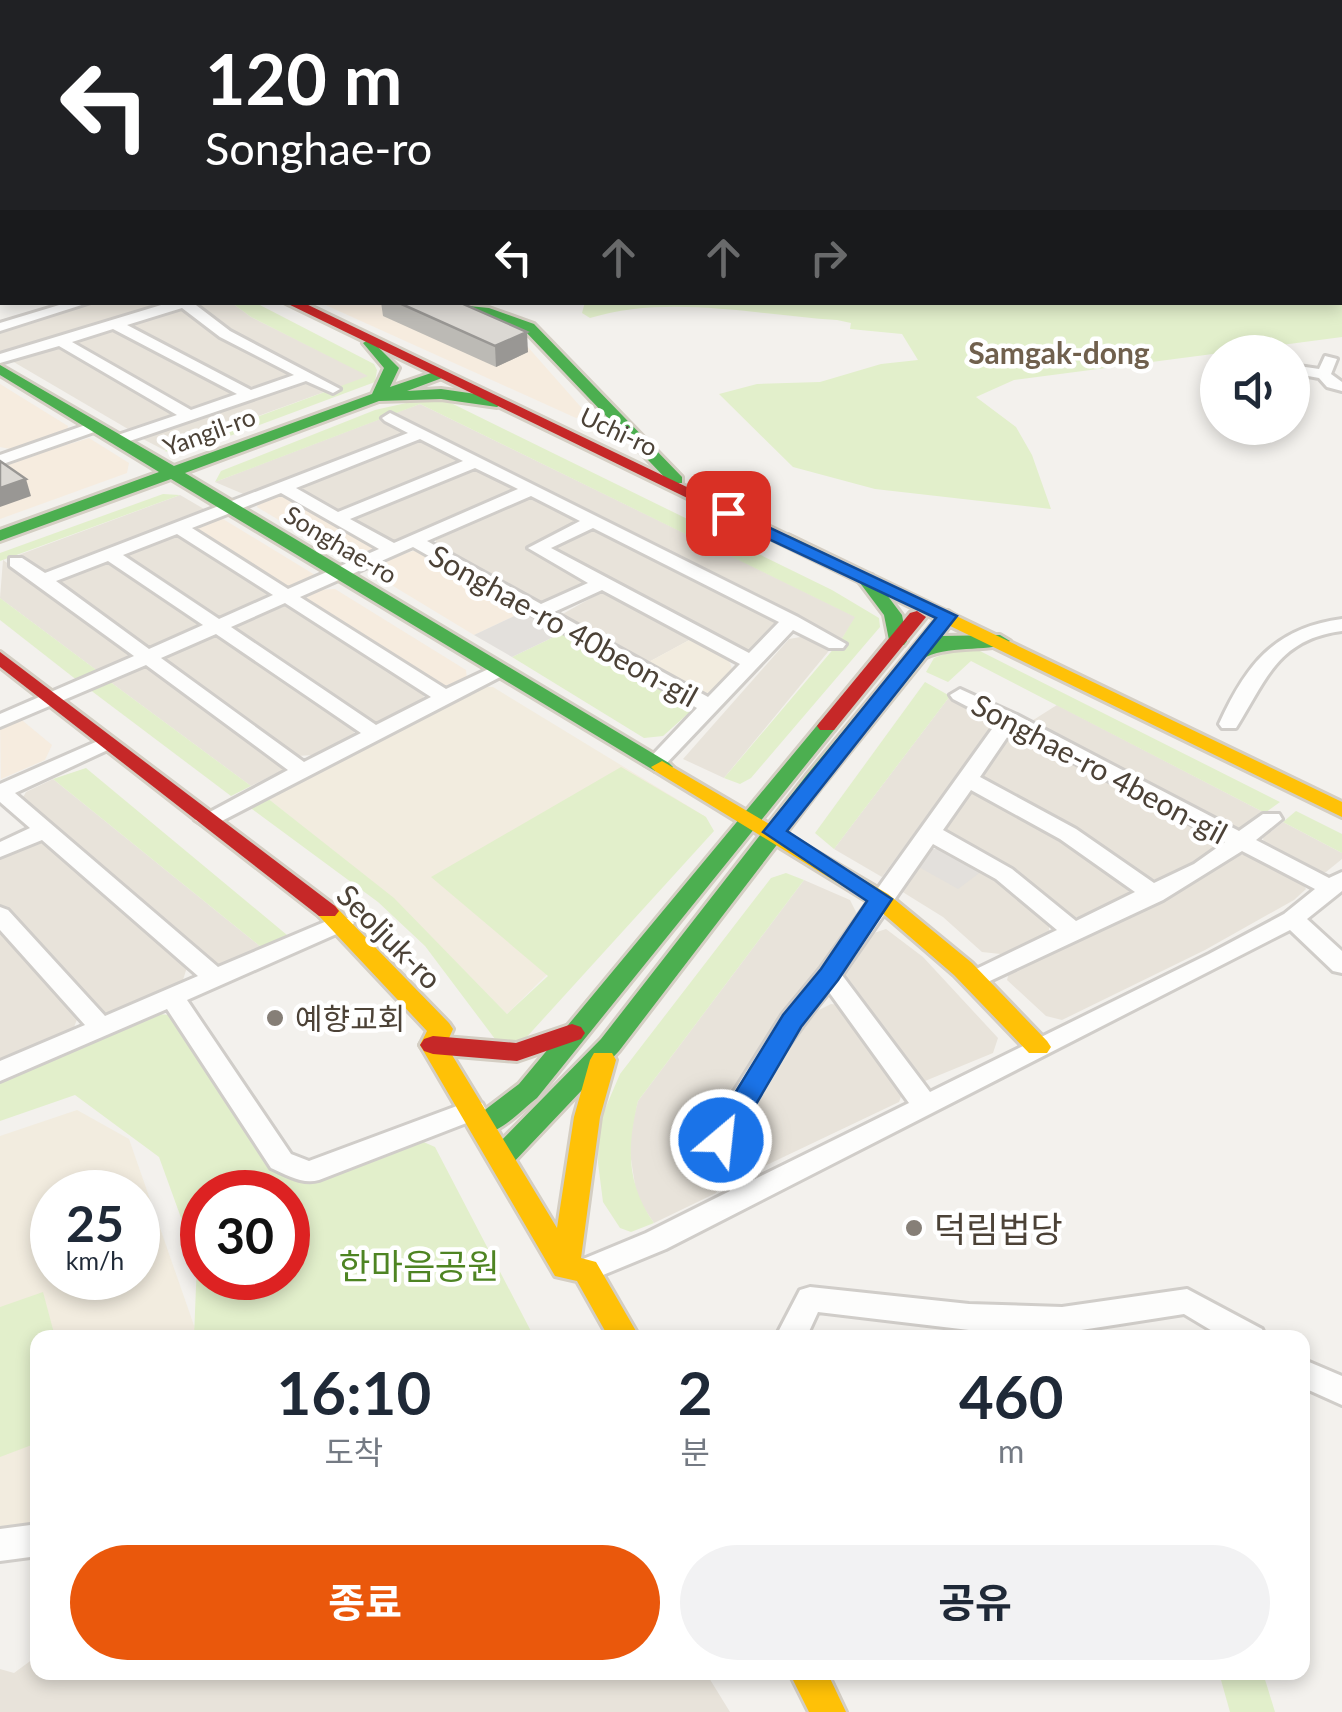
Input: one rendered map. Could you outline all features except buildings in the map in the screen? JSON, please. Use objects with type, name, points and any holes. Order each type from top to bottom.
[{"type":"street","points":[[0,327],[75,305]]},
{"type":"street","points":[[0,359],[178,305]]},
{"type":"street","points":[[187,305],[225,334],[333,389]]},
{"type":"street","name":"Uchi-ro","points":[[297,305],[370,344],[1000,641],[1342,810]]},
{"type":"street","points":[[450,305],[525,324],[693,497]]},
{"type":"street","points":[[0,306],[25,320]]},
{"type":"street","points":[[116,324],[248,394]]},
{"type":"street","points":[[61,341],[189,415]]},
{"type":"street","points":[[370,344],[392,368],[384,408]]},
{"type":"street","points":[[1310,367],[1327,366],[1332,384],[1342,387]]},
{"type":"street","name":"Songhae-ro","points":[[0,369],[880,899],[923,930],[977,979],[1038,1046]]},
{"type":"street","name":"Yangil-ro","points":[[0,536],[173,474],[384,408],[437,375]]},
{"type":"street","points":[[118,440],[306,376]]},
{"type":"street","points":[[384,408],[441,394],[496,402]]},
{"type":"street","points":[[544,426],[588,422],[598,418],[600,405]]},
{"type":"street","points":[[384,408],[420,434],[836,644]]},
{"type":"street","points":[[2,458],[94,427]]},
{"type":"street","points":[[43,580],[420,434]]},
{"type":"street","points":[[337,518],[475,462]]},
{"type":"street","name":"Songhae-ro 40beon-gil","points":[[284,488],[395,551]]},
{"type":"street","name":"Songhae-ro 40beon-gil","points":[[0,721],[530,490]]},
{"type":"street","points":[[592,522],[537,548],[751,662]]},
{"type":"street","points":[[178,528],[445,697]]},
{"type":"street","name":"Songhae-ro 40beon-gil","points":[[416,542],[711,708]]},
{"type":"street","points":[[110,554],[375,733]]},
{"type":"street","points":[[16,562],[302,770]]},
{"type":"street","points":[[866,579],[887,602],[908,647]]},
{"type":"street","points":[[542,612],[602,583]]},
{"type":"street","points":[[501,1158],[548,1115],[700,932],[908,647],[926,606]]},
{"type":"street","points":[[172,996],[281,1161],[295,1167],[309,1172],[478,1118],[528,1092],[751,818],[908,647],[948,616]]},
{"type":"street","points":[[655,764],[791,622]]},
{"type":"street","points":[[1229,724],[1242,694],[1256,675],[1296,634],[1320,626],[1342,625]]},
{"type":"street","points":[[908,647],[1000,641]]},
{"type":"street","name":"Seoljuk-ro","points":[[0,658],[342,922],[440,1029],[434,1045],[501,1158],[619,1330]]},
{"type":"street","points":[[206,820],[497,671]]},
{"type":"street","name":"Songhae-ro 4beon-gil","points":[[960,694],[1241,842],[1337,884]]},
{"type":"street","points":[[748,1194],[726,1165],[721,1140],[792,1021],[1010,719]]},
{"type":"street","points":[[107,743],[0,792],[216,978]]},
{"type":"street","points":[[967,780],[1068,834],[1115,863],[1155,895]]},
{"type":"street","name":"Songhae-ro 4beon-gil","points":[[977,979],[1155,895],[1241,842],[1271,818]]},
{"type":"street","points":[[0,850],[44,830]]},
{"type":"street","points":[[931,833],[1004,874],[1075,933]]},
{"type":"street","points":[[612,1039],[596,1078],[587,1117],[576,1269],[656,1242],[1038,1046],[1218,960],[1292,919],[1337,884]]},
{"type":"street","points":[[0,915],[100,1026]]},
{"type":"street","points":[[1292,919],[1342,965]]},
{"type":"street","points":[[0,1072],[342,922]]},
{"type":"street","points":[[829,974],[926,1105]]},
{"type":"street","points":[[434,1045],[517,1052],[575,1031]]},
{"type":"street","points":[[794,1330],[810,1299],[1065,1329],[1187,1301],[1236,1330]]},
{"type":"street","points":[[1310,1376],[1342,1390]]},
{"type":"street","points":[[0,1545],[30,1541]]},
{"type":"street","points":[[811,1680],[828,1712]]},
{"type":"shaded area","points":[[84,305],[167,305],[9,353],[0,353],[0,329]]},
{"type":"shaded area","points":[[191,305],[235,305],[251,317],[370,376],[338,388],[218,326]]},
{"type":"shaded area","points":[[325,305],[403,305],[519,337],[587,414],[576,418]]},
{"type":"shaded area","points":[[184,308],[220,336],[292,372],[291,376],[247,388],[128,325]]},
{"type":"shaded area","points":[[110,328],[235,392],[234,396],[188,408],[70,343]]},
{"type":"shaded area","points":[[54,346],[178,412],[176,416],[128,429],[12,361]]},
{"type":"shaded area","points":[[304,380],[327,391],[164,450],[143,439],[145,433]]},
{"type":"shaded area","points":[[0,384],[68,426],[67,431],[15,450],[0,447]]},
{"type":"shaded area","points":[[420,404],[856,617],[841,640],[390,415]]},
{"type":"shaded area","points":[[380,419],[404,430],[403,435],[248,496],[215,482]]},
{"type":"shaded area","points":[[89,438],[129,463],[127,473],[0,519],[0,465]]},
{"type":"shaded area","points":[[412,441],[423,441],[459,458],[459,464],[344,511],[332,511],[296,491],[296,487]]},
{"type":"shaded area","points":[[466,468],[477,468],[516,487],[516,492],[401,542],[389,542],[350,521],[350,516]]},
{"type":"shaded area","points":[[180,495],[204,509],[204,514],[56,572],[40,572],[16,556]]},
{"type":"shaded area","points":[[278,495],[379,550],[361,561],[349,562],[257,507]]},
{"type":"shaded area","points":[[529,498],[577,518],[577,523],[525,547],[582,578],[585,584],[549,602],[535,602],[435,546],[436,540]]},
{"type":"shaded area","points":[[223,519],[315,575],[312,581],[286,588],[191,530]]},
{"type":"shaded area","points":[[591,530],[600,530],[778,620],[757,648],[740,650],[551,549]]},
{"type":"shaded area","points":[[171,535],[179,536],[269,594],[267,599],[225,618],[215,617],[126,556]]},
{"type":"shaded area","points":[[419,549],[527,610],[474,635],[370,572],[371,565]]},
{"type":"shaded area","points":[[3,560],[131,652],[130,659],[99,672],[0,598]]},
{"type":"shaded area","points":[[105,561],[113,562],[201,623],[199,628],[155,648],[145,648],[57,583]]},
{"type":"shaded area","points":[[335,589],[466,670],[467,679],[437,688],[303,600],[319,590]]},
{"type":"shaded area","points":[[600,593],[610,593],[693,638],[645,664],[559,616]]},
{"type":"shaded area","points":[[286,606],[424,693],[423,703],[386,721],[368,722],[233,630],[236,624]]},
{"type":"shaded area","points":[[527,610],[566,631],[512,657],[474,635]]},
{"type":"shaded area","points":[[219,635],[355,726],[353,737],[315,755],[296,756],[162,660],[167,654]]},
{"type":"shaded area","points":[[806,636],[832,647],[724,778],[683,759],[789,639]]},
{"type":"shaded area","points":[[693,638],[728,657],[732,669],[723,682],[705,695],[645,664]]},
{"type":"shaded area","points":[[147,668],[287,768],[251,786],[109,681]]},
{"type":"shaded area","points":[[484,687],[493,687],[706,817],[507,1014],[394,899],[266,797]]},
{"type":"shaded area","points":[[950,696],[994,718],[994,724],[882,877],[834,849]]},
{"type":"shaded area","points":[[1057,705],[1265,813],[1243,829],[1228,830],[1027,724]]},
{"type":"shaded area","points":[[17,716],[52,745],[45,760],[1,779],[0,723]]},
{"type":"shaded area","points":[[1025,734],[1216,835],[1219,844],[1193,863],[1158,880],[1141,876],[1074,830],[979,779],[1007,736]]},
{"type":"shaded area","points":[[53,779],[261,947],[215,966],[22,799],[26,792]]},
{"type":"shaded area","points":[[977,792],[1062,836],[1127,885],[1130,897],[1081,918],[1064,915],[942,829],[969,793]]},
{"type":"shaded area","points":[[1283,822],[1342,853],[1342,859],[1326,872],[1313,872],[1265,848],[1263,838]]},
{"type":"shaded area","points":[[42,840],[187,967],[183,980],[119,1012],[102,1013],[0,905],[0,854]]},
{"type":"shaded area","points":[[929,849],[947,849],[993,878],[1049,924],[1049,933],[1001,954],[982,952],[943,917],[901,891],[899,883]]},
{"type":"shaded area","points":[[929,849],[947,849],[982,871],[958,889],[915,865]]},
{"type":"shaded area","points":[[1237,855],[1252,855],[1300,880],[1306,889],[1294,900],[1205,950],[1062,1020],[1046,1016],[1007,980],[1010,968],[1160,899]]},
{"type":"shaded area","points":[[804,880],[850,900],[858,916],[710,1128],[710,1162],[720,1185],[716,1193],[654,1223],[637,1198],[628,1140],[638,1101]]},
{"type":"shaded area","points":[[886,929],[923,957],[998,1038],[993,1053],[925,1081],[918,1080],[839,974],[868,935]]},
{"type":"shaded area","points":[[0,931],[79,1014],[73,1030],[0,1062]]},
{"type":"shaded area","points":[[831,1004],[841,1005],[903,1091],[899,1102],[754,1171],[737,1163],[727,1146],[734,1125],[796,1032],[813,1013]]},
{"type":"shaded area","points":[[77,1110],[129,1139],[140,1170],[30,1170],[30,1300],[160,1300],[160,1228],[180,1285],[180,1300],[185,1300],[196,1330],[30,1330],[30,1553],[0,1562],[0,1136]]},
{"type":"shaded area","points":[[30,1661],[30,1680],[710,1680],[730,1712],[0,1712],[0,1669],[14,1673]]},
{"type":"green space","points":[[235,305],[260,305],[374,364],[375,382],[181,454],[164,451],[368,376]]},
{"type":"green space","points":[[584,305],[1342,305],[1342,337],[1310,341],[1310,335],[1200,335],[1200,356],[1014,380],[976,397],[1016,427],[1032,455],[1051,509],[875,489],[793,467],[719,394],[757,384],[820,382],[881,364],[918,360],[902,334],[850,329],[851,323],[837,320],[713,308],[650,307],[590,318],[582,313]]},
{"type":"green space","points":[[415,401],[447,401],[832,590],[879,618],[880,627],[751,778],[740,784],[724,778],[841,640],[855,617],[420,404],[215,482],[221,471],[375,410]]},
{"type":"green space","points":[[163,494],[180,495],[0,561],[0,553]]},
{"type":"green space","points":[[0,598],[99,672],[78,681],[0,620]]},
{"type":"green space","points":[[566,631],[689,704],[691,711],[663,736],[644,738],[512,657]]},
{"type":"green space","points":[[961,648],[976,649],[1280,802],[1265,813],[971,661],[948,682],[926,672],[934,658]]},
{"type":"green space","points":[[109,681],[251,786],[231,796],[89,689]]},
{"type":"green space","points":[[925,682],[950,696],[834,849],[815,833]]},
{"type":"green space","points":[[621,767],[706,817],[714,831],[524,1040],[498,1043],[425,946],[378,902],[248,806],[266,797],[394,898],[507,1014],[548,976],[431,877]]},
{"type":"green space","points":[[86,768],[287,935],[261,947],[53,779]]},
{"type":"green space","points":[[1296,811],[1342,834],[1342,853],[1283,822]]},
{"type":"green space","points":[[786,873],[804,880],[638,1101],[631,1164],[638,1194],[654,1223],[631,1232],[620,1228],[603,1202],[598,1163],[599,1123],[620,1074],[771,878]]},
{"type":"green space","points":[[150,1013],[169,1015],[272,1170],[180,1170],[180,1215],[159,1157],[75,1095],[0,1121],[0,1078]]},
{"type":"green space","name":"한마음공원","points":[[419,1140],[435,1147],[530,1330],[194,1330],[195,1300],[310,1300],[310,1181]]},
{"type":"green space","points":[[30,1297],[30,1300],[45,1300],[53,1330],[30,1330],[30,1446],[0,1457],[0,1307]]},
{"type":"green space","points":[[1221,1680],[1265,1680],[1275,1712],[1230,1712]]},
{"type":"traffic: fast","points":[[450,305],[489,312],[529,327],[676,480]]},
{"type":"traffic: fast","points":[[370,343],[392,368],[378,397],[441,394],[497,402]]},
{"type":"traffic: fast","points":[[0,369],[662,767]]},
{"type":"traffic: fast","points":[[0,536],[437,375]]},
{"type":"traffic: fast","points":[[866,579],[893,615],[897,641]]},
{"type":"traffic: fast","points":[[501,1158],[610,1045],[814,781],[948,617]]},
{"type":"traffic: fast","points":[[918,653],[942,642],[1000,641]]},
{"type":"traffic: fast","points":[[482,1126],[528,1091],[827,726]]},
{"type":"traffic: slow","points":[[788,540],[1342,810]]},
{"type":"traffic: slow","points":[[662,767],[880,899],[963,969],[1038,1047]]},
{"type":"traffic: slow","points":[[327,911],[440,1029],[433,1045],[565,1268],[586,1270],[620,1330]]},
{"type":"traffic: slow","points":[[565,1268],[587,1117],[603,1060]]},
{"type":"traffic: slow","points":[[811,1680],[828,1712]]},
{"type":"traffic: jam","points":[[296,305],[788,540]]},
{"type":"traffic: jam","points":[[827,726],[917,617]]},
{"type":"traffic: jam","points":[[0,658],[327,911]]},
{"type":"traffic: jam","points":[[433,1045],[517,1052],[572,1033]]},
{"type":"place","name":"예향교회","points":[[275,1018]]},
{"type":"place","name":"덕림법당","points":[[914,1228]]},
{"type":"district","name":"Samgak-dong","points":[[1059,352]]},
{"type":"route","points":[[721,1140],[730,1119],[792,1021],[880,899],[774,832],[948,616],[728,513]]}]
